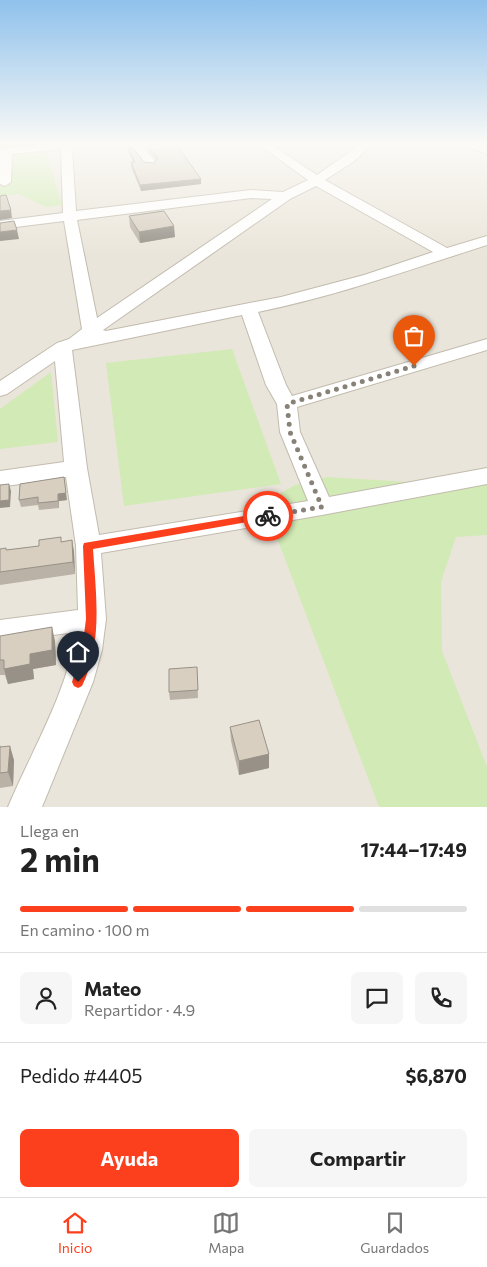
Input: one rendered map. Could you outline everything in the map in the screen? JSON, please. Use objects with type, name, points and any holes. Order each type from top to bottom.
[{"type":"street","points":[[70,182],[70,217],[98,334]]},
{"type":"street","points":[[98,334],[285,196],[316,182]]},
{"type":"street","points":[[318,182],[447,254]]},
{"type":"street","points":[[0,226],[251,194],[285,196]]},
{"type":"street","points":[[0,390],[8,379],[68,345],[98,334],[249,310],[322,292],[470,247],[487,240]]},
{"type":"street","points":[[470,247],[487,257]]},
{"type":"street","points":[[249,310],[276,385],[287,404],[290,432],[322,507]]},
{"type":"street","points":[[287,404],[487,344]]},
{"type":"street","points":[[25,807],[78,682],[88,650],[92,619],[88,546],[76,468],[68,345]]},
{"type":"street","points":[[0,479],[76,468]]},
{"type":"street","points":[[88,546],[322,507],[487,476]]},
{"type":"street","points":[[0,631],[92,619]]},
{"type":"shaded area","points":[[0,182],[487,182],[487,807],[0,807]]},
{"type":"green space","points":[[0,182],[55,182],[62,205],[46,207],[19,194],[0,196]]},
{"type":"green space","points":[[232,349],[281,484],[124,506],[106,363]]},
{"type":"green space","points":[[51,372],[58,442],[0,449],[0,409]]},
{"type":"green space","points":[[327,477],[474,486],[487,483],[487,535],[456,537],[441,582],[442,651],[487,767],[487,807],[379,807],[268,514],[270,499],[295,485]]},
{"type":"building","points":[[139,182],[174,182],[140,185]]},
{"type":"building","points":[[6,195],[11,210],[0,211],[0,196]]},
{"type":"building","points":[[164,211],[174,226],[139,232],[129,216]]},
{"type":"building","points":[[14,221],[17,230],[0,232],[0,223]]},
{"type":"building","points":[[64,477],[66,493],[58,494],[58,501],[38,503],[38,497],[19,500],[20,484]]},
{"type":"building","points":[[9,484],[9,500],[0,501],[0,485]]},
{"type":"building","points":[[61,537],[61,542],[72,540],[73,562],[0,572],[0,549],[39,546],[39,540]]},
{"type":"building","points":[[52,627],[52,650],[30,654],[30,664],[4,669],[4,660],[0,660],[0,636]]},
{"type":"building","points":[[197,667],[198,690],[169,692],[169,669]]},
{"type":"building","points":[[259,720],[269,754],[239,761],[230,727]]},
{"type":"building","points":[[10,746],[8,772],[0,773],[0,747]]},
{"type":"way so far","points":[[268,516],[322,507],[290,432],[287,404],[414,366]]},
{"type":"route","points":[[78,682],[88,650],[92,619],[88,546],[268,516]]}]
